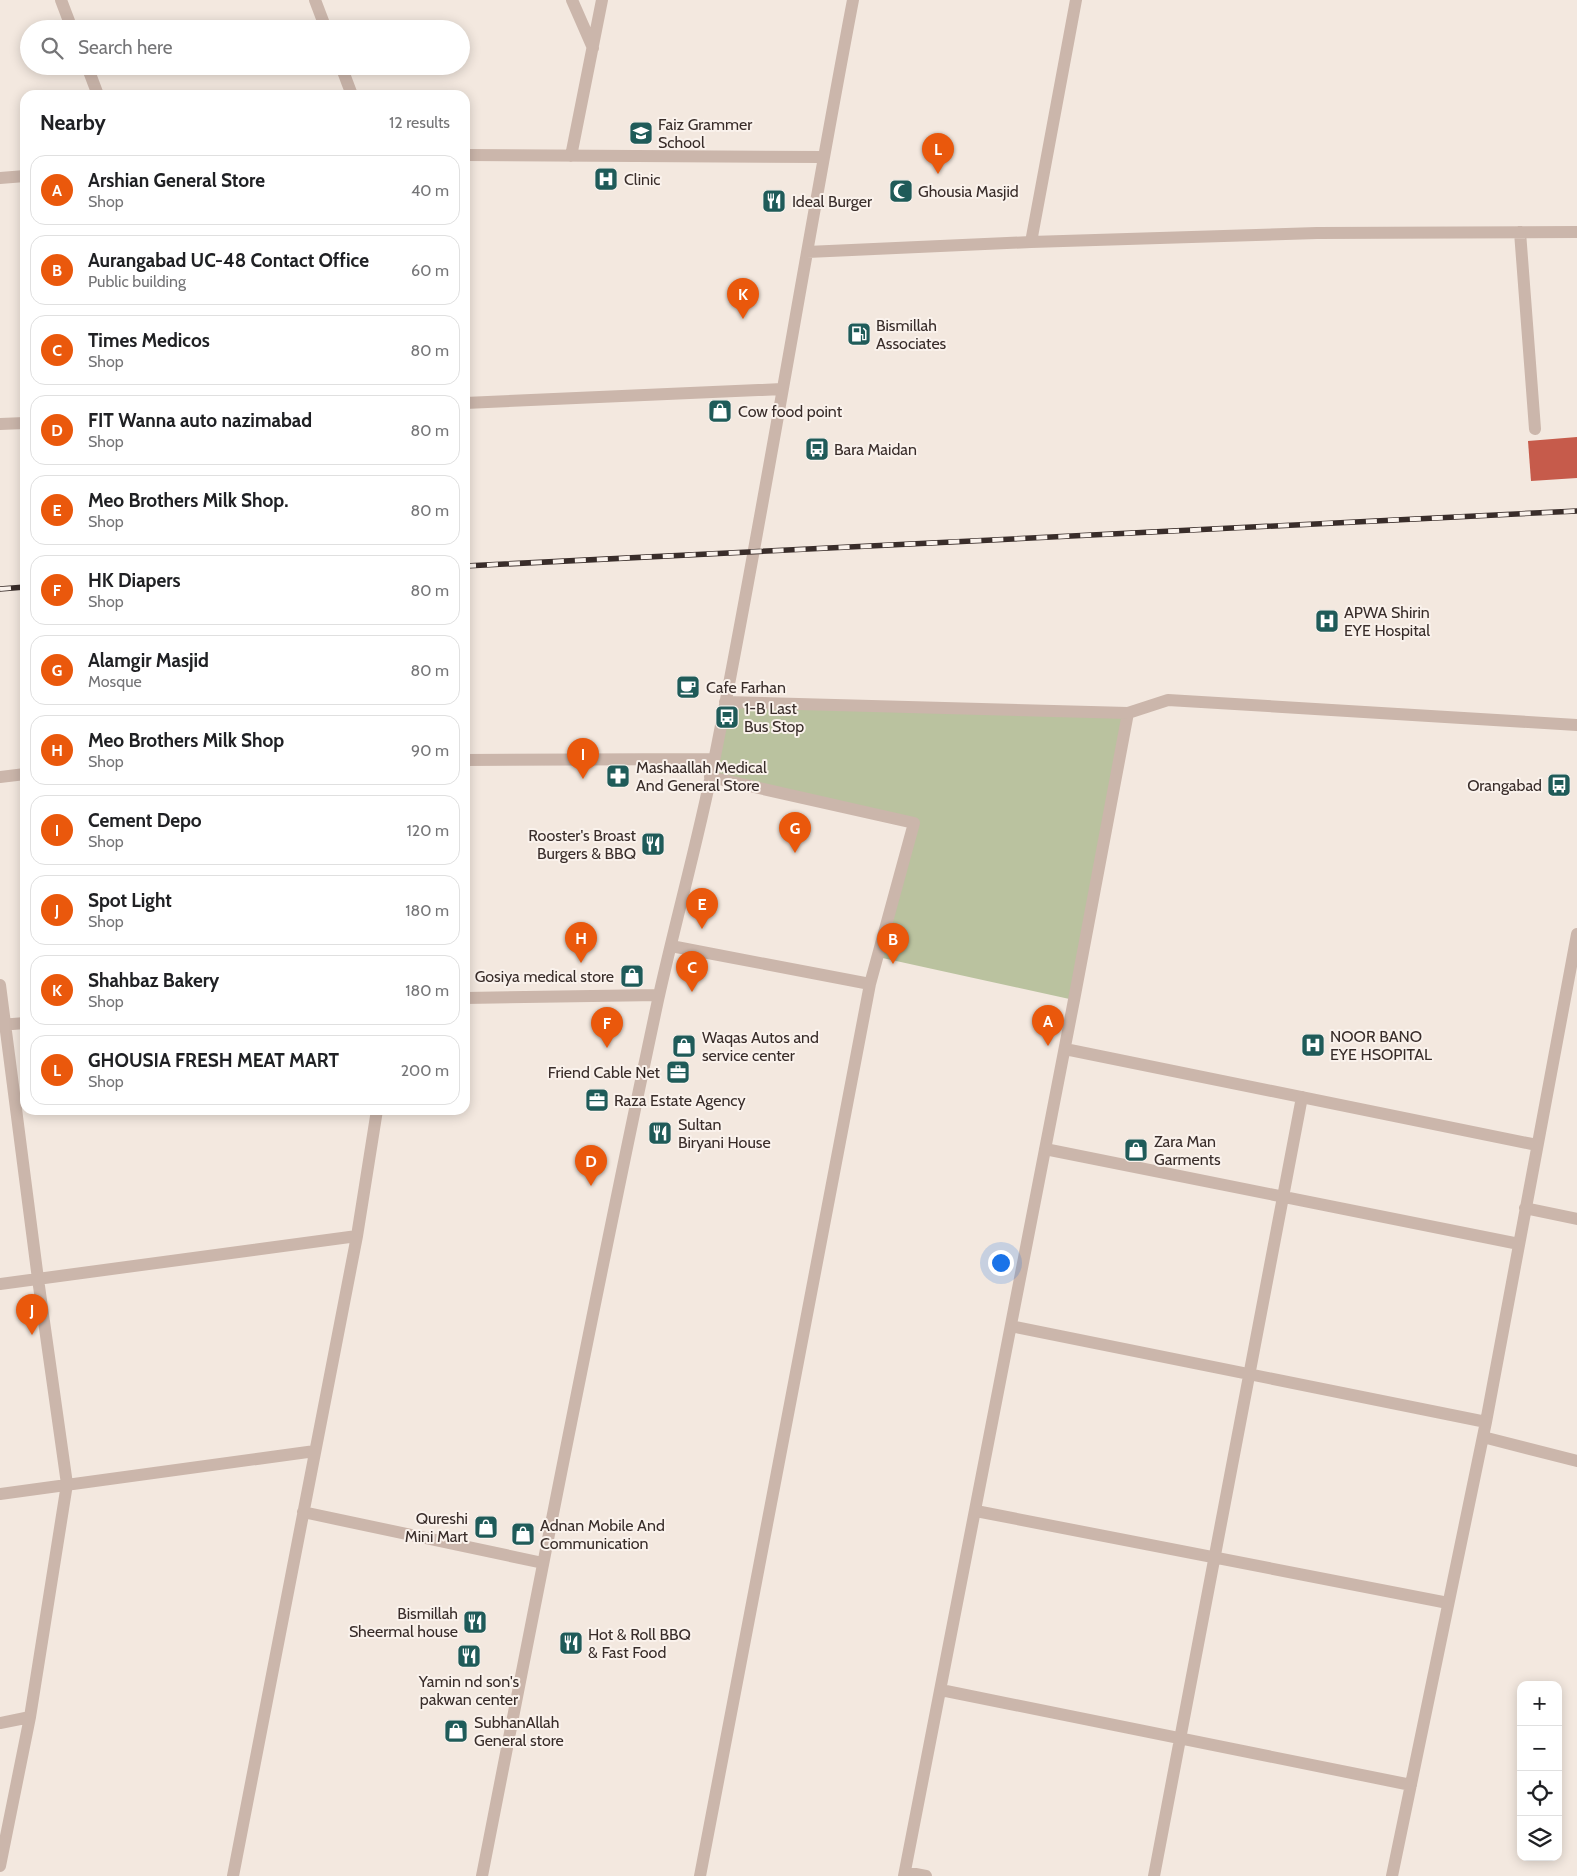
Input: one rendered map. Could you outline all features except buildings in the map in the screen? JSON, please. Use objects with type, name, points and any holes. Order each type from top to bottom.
[{"type":"street","points":[[61,0],[69,20]]},
{"type":"street","points":[[315,0],[323,20]]},
{"type":"street","points":[[572,0],[593,48]]},
{"type":"street","points":[[572,156],[602,0]]},
{"type":"street","points":[[482,1876],[543,1563],[659,996],[714,759],[853,0]]},
{"type":"street","points":[[1031,242],[1076,0]]},
{"type":"street","points":[[90,75],[96,90]]},
{"type":"street","points":[[344,75],[350,90]]},
{"type":"street","points":[[470,155],[823,157]]},
{"type":"street","points":[[0,178],[20,176]]},
{"type":"street","points":[[1520,232],[1535,429]]},
{"type":"street","points":[[807,252],[1031,242],[1317,233],[1577,232]]},
{"type":"street","points":[[470,403],[782,389]]},
{"type":"street","points":[[0,424],[20,423]]},
{"type":"street","points":[[725,702],[1128,713],[1168,700],[1577,725]]},
{"type":"street","points":[[926,1876],[905,1874],[1128,713]]},
{"type":"street","points":[[470,760],[714,759]]},
{"type":"street","points":[[0,777],[20,775]]},
{"type":"street","points":[[700,1876],[870,984],[914,823],[710,777]]},
{"type":"street","points":[[1392,1876],[1486,1422],[1577,934]]},
{"type":"street","points":[[671,946],[870,984]]},
{"type":"street","points":[[0,985],[2,1025],[68,1484],[30,1717],[0,1866]]},
{"type":"street","points":[[470,998],[659,996]]},
{"type":"street","points":[[2,1025],[20,1023]]},
{"type":"street","points":[[1064,1049],[1537,1145]]},
{"type":"street","points":[[1154,1876],[1302,1097]]},
{"type":"street","points":[[233,1876],[357,1236],[376,1115]]},
{"type":"street","points":[[1045,1149],[1519,1244]]},
{"type":"street","points":[[1525,1208],[1577,1219]]},
{"type":"street","points":[[0,1284],[357,1236]]},
{"type":"street","points":[[1011,1326],[1486,1422]]},
{"type":"street","points":[[1483,1437],[1577,1461]]},
{"type":"street","points":[[0,1494],[314,1451]]},
{"type":"street","points":[[976,1511],[1448,1603]]},
{"type":"street","points":[[303,1512],[543,1563]]},
{"type":"street","points":[[941,1690],[1411,1785]]},
{"type":"street","points":[[0,1723],[30,1717]]},
{"type":"green space","points":[[725,702],[1128,713],[1074,1000],[878,957],[914,824],[710,777]]},
{"type":"railway","points":[[470,566],[1577,511]]},
{"type":"railway","points":[[0,589],[20,587]]},
{"type":"place","name":"Faiz Grammer School","points":[[641,133]]},
{"type":"place","name":"GHOUSIA FRESH MEAT MART","points":[[938,174]]},
{"type":"place","name":"Clinic","points":[[606,179]]},
{"type":"place","name":"Ghousia Masjid","points":[[901,191]]},
{"type":"place","name":"Ideal Burger","points":[[774,201]]},
{"type":"place","name":"Shahbaz Bakery","points":[[743,319]]},
{"type":"place","name":"Bismillah Associates","points":[[859,334]]},
{"type":"place","name":"Cow food point","points":[[720,411]]},
{"type":"place","name":"Bara Maidan","points":[[817,449]]},
{"type":"place","name":"APWA Shirin EYE Hospital","points":[[1327,621]]},
{"type":"place","name":"Cafe Farhan","points":[[688,687]]},
{"type":"place","name":"1-B Last Bus Stop","points":[[727,717]]},
{"type":"place","name":"Mashaallah Medical And General Store","points":[[618,776]]},
{"type":"place","name":"Cement Depo","points":[[583,779]]},
{"type":"place","name":"Orangabad","points":[[1559,785]]},
{"type":"place","name":"Rooster's Broast Burgers & BBQ","points":[[653,844]]},
{"type":"place","name":"Alamgir Masjid","points":[[795,853]]},
{"type":"place","name":"Meo Brothers Milk Shop.","points":[[702,929]]},
{"type":"place","name":"Meo Brothers Milk Shop","points":[[581,963]]},
{"type":"place","name":"Aurangabad UC-48 Contact Office","points":[[893,964]]},
{"type":"place","name":"Gosiya medical store","points":[[632,976]]},
{"type":"place","name":"Times Medicos","points":[[692,992]]},
{"type":"place","name":"NOOR BANO EYE HSOPITAL","points":[[1313,1045]]},
{"type":"place","name":"Waqas Autos and service center","points":[[684,1046]]},
{"type":"place","name":"Arshian General Store","points":[[1048,1046]]},
{"type":"place","name":"HK Diapers","points":[[607,1048]]},
{"type":"place","name":"Friend Cable Net","points":[[678,1072]]},
{"type":"place","name":"Raza Estate Agency","points":[[597,1100]]},
{"type":"place","name":"Sultan Biryani House","points":[[660,1133]]},
{"type":"place","name":"Zara Man Garments","points":[[1136,1150]]},
{"type":"place","name":"FIT Wanna auto nazimabad","points":[[591,1186]]},
{"type":"place","name":"Spot Light","points":[[32,1335]]},
{"type":"place","name":"Qureshi Mini Mart","points":[[486,1527]]},
{"type":"place","name":"Adnan Mobile And Communication","points":[[523,1534]]},
{"type":"place","name":"Bismillah Sheermal house","points":[[475,1622]]},
{"type":"place","name":"Hot & Roll BBQ & Fast Food","points":[[571,1643]]},
{"type":"place","name":"Yamin nd son's pakwan center","points":[[469,1656]]},
{"type":"place","name":"SubhanAllah General store","points":[[456,1731]]}]
